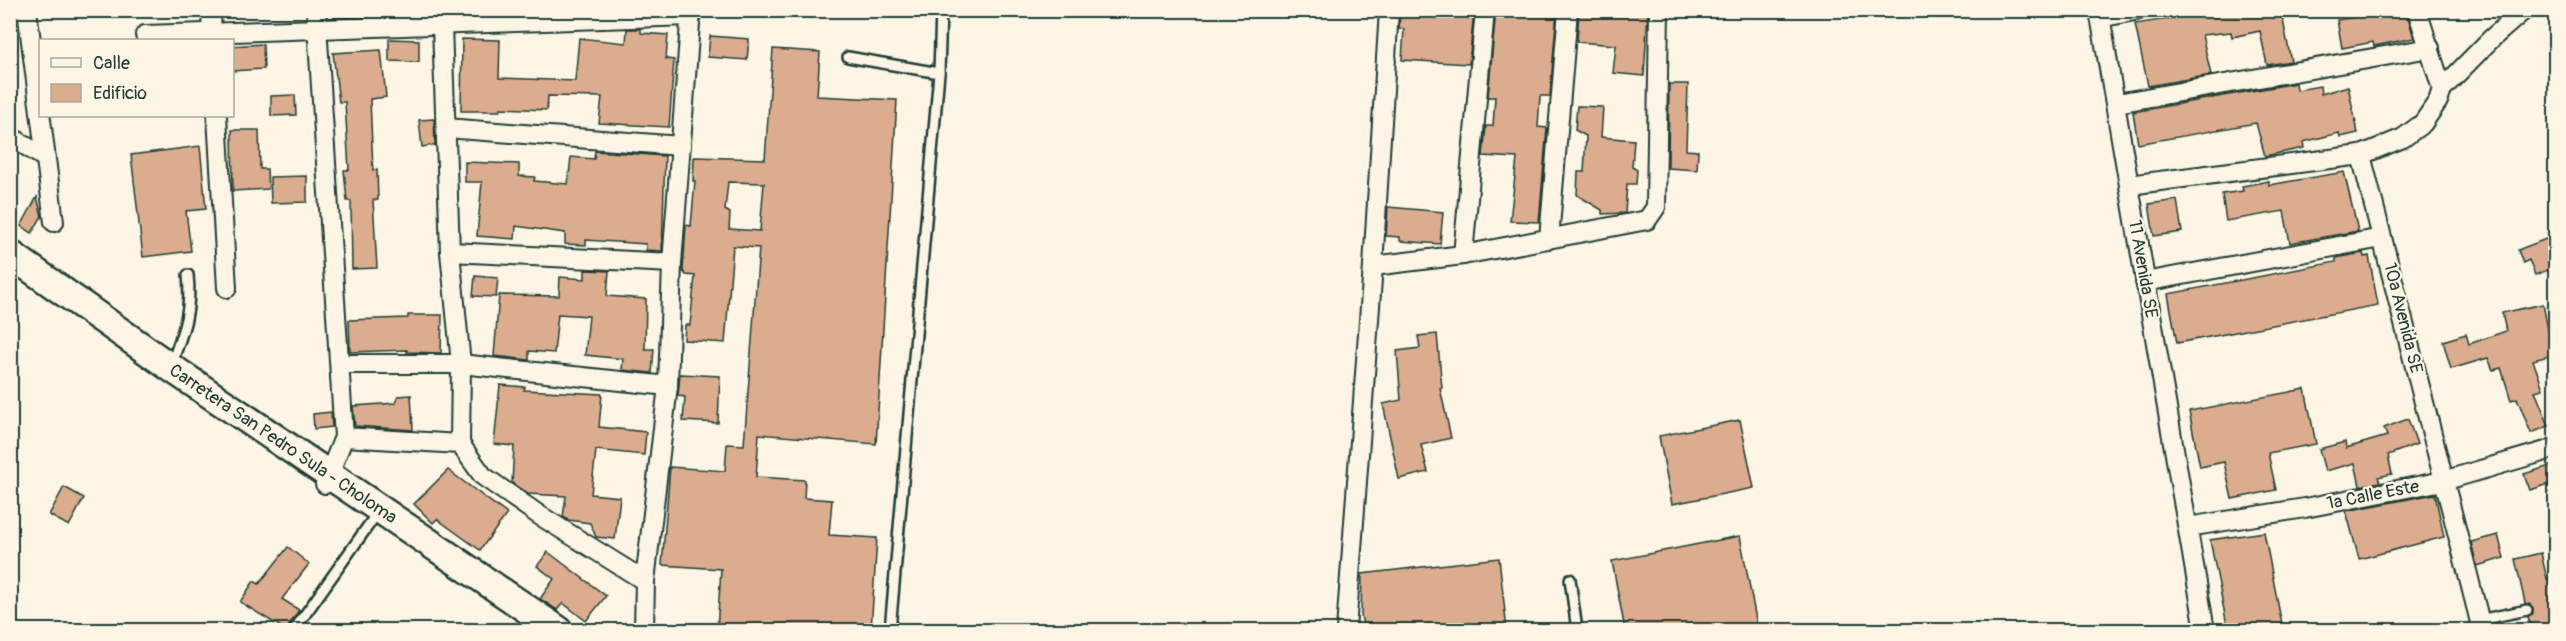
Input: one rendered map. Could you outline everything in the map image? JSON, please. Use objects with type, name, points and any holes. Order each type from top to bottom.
[{"type":"main road","name":"Carretera San Pedro Sula - Choloma","points":[[10,254],[326,480],[373,519],[536,630]]},
{"type":"main road","name":"Carretera San Pedro Sula - Choloma","points":[[10,272],[558,630]]},
{"type":"street","points":[[27,10],[39,109]]},
{"type":"street","points":[[211,10],[212,36]]},
{"type":"street","points":[[316,10],[344,437],[326,480]]},
{"type":"street","points":[[1346,630],[1389,10]]},
{"type":"street","points":[[1463,255],[1485,10]]},
{"type":"street","points":[[1549,239],[1568,10]]},
{"type":"street","points":[[1373,266],[1463,255],[1647,220],[1656,207],[1659,10]]},
{"type":"street","points":[[2100,14],[2139,10]]},
{"type":"street","points":[[2417,10],[2442,89]]},
{"type":"street","points":[[2129,185],[2361,155],[2403,138],[2416,128],[2438,102],[2442,89],[2491,39],[2524,10]]},
{"type":"street","points":[[145,35],[212,36],[690,13],[672,263],[668,386],[645,581],[644,630]]},
{"type":"street","name":"11 Avenida SE","points":[[2100,14],[2117,103],[2145,282],[2205,630]]},
{"type":"street","points":[[442,26],[450,252],[461,364],[460,444],[483,476],[539,515],[645,581]]},
{"type":"street","points":[[2117,103],[2430,48]]},
{"type":"street","points":[[40,117],[54,222]]},
{"type":"street","points":[[217,117],[227,288]]},
{"type":"street","points":[[446,128],[681,146]]},
{"type":"street","points":[[10,136],[45,158]]},
{"type":"street","name":"10a Avenida SE","points":[[2361,155],[2480,625]]},
{"type":"street","points":[[2145,282],[2382,238]]},
{"type":"street","points":[[450,252],[672,263]]},
{"type":"street","points":[[340,364],[461,364],[668,386]]},
{"type":"street","points":[[344,437],[460,444]]},
{"type":"street","name":"1a Calle Este","points":[[2188,527],[2306,508],[2443,481],[2556,448]]},
{"type":"lane","points":[[890,630],[939,73],[941,10]]},
{"type":"lane","points":[[848,57],[939,73]]},
{"type":"lane","points":[[170,367],[188,317],[190,300],[188,275]]},
{"type":"lane","points":[[294,630],[373,519]]},
{"type":"lane","points":[[1570,579],[1577,630]]},
{"type":"lane","points":[[2480,625],[2527,610]]},
{"type":"building","points":[[1400,10],[1474,10],[1469,64],[1402,60],[1404,29],[1399,29]]},
{"type":"building","points":[[1496,10],[1557,10],[1550,96],[1540,96],[1538,127],[1547,128],[1539,222],[1510,221],[1517,158],[1483,156],[1486,126],[1493,126],[1495,97],[1488,97]]},
{"type":"building","points":[[1579,10],[1648,10],[1644,76],[1613,73],[1616,45],[1577,42]]},
{"type":"building","points":[[2192,10],[2281,10],[2291,61],[2267,65],[2260,31],[2232,37],[2231,32],[2202,35],[2211,75],[2148,86],[2135,24],[2193,15]]},
{"type":"building","points":[[2365,10],[2406,10],[2414,38],[2374,46],[2373,42],[2342,48],[2337,20],[2366,15]]},
{"type":"building","points":[[627,29],[641,29],[641,33],[668,35],[666,59],[674,60],[669,127],[599,123],[602,97],[548,96],[547,110],[500,108],[500,111],[461,111],[462,39],[500,40],[499,78],[575,81],[579,38],[626,43]]},
{"type":"building","points":[[710,36],[749,39],[747,60],[708,57]]},
{"type":"building","points":[[389,39],[419,40],[419,62],[389,61]]},
{"type":"building","points":[[263,44],[264,69],[234,71],[234,46]]},
{"type":"building","points":[[773,49],[820,52],[817,96],[897,100],[876,444],[759,434],[756,477],[805,480],[804,498],[832,500],[829,535],[877,538],[871,630],[717,630],[721,569],[662,565],[670,467],[725,471],[727,444],[744,445],[759,248],[733,246],[725,343],[684,340],[685,325],[690,325],[695,276],[686,275],[683,271],[686,225],[691,226],[695,181],[693,181],[694,157],[765,159]],"holes":[[[728,182],[764,183],[760,231],[729,229],[730,213],[725,210]]]},
{"type":"building","points":[[381,50],[386,97],[370,99],[373,170],[377,170],[378,200],[373,200],[377,268],[352,269],[351,201],[347,201],[344,170],[349,170],[345,102],[339,102],[333,53]]},
{"type":"building","points":[[2296,83],[2297,90],[2320,86],[2321,94],[2348,86],[2358,133],[2340,137],[2339,133],[2303,142],[2304,148],[2265,156],[2256,123],[2138,144],[2133,112]]},
{"type":"building","points":[[1669,84],[1688,84],[1686,150],[1698,151],[1697,170],[1668,168]]},
{"type":"building","points":[[295,95],[296,115],[271,116],[271,96]]},
{"type":"building","points":[[1577,106],[1603,107],[1601,137],[1634,140],[1632,167],[1637,170],[1636,184],[1627,184],[1625,213],[1602,214],[1602,210],[1577,195],[1578,172],[1584,172],[1586,136],[1575,130]]},
{"type":"building","points":[[434,119],[435,145],[422,147],[419,120]]},
{"type":"building","points":[[232,130],[259,130],[260,169],[267,169],[268,189],[233,191]]},
{"type":"building","points":[[200,146],[206,209],[186,211],[191,251],[143,257],[131,155]]},
{"type":"building","points":[[595,151],[665,156],[662,251],[646,250],[646,244],[586,240],[586,245],[565,244],[565,233],[516,226],[515,239],[477,236],[482,182],[465,182],[465,162],[519,164],[519,176],[535,177],[534,181],[568,184],[571,157],[594,159]]},
{"type":"building","points":[[2344,172],[2358,231],[2290,243],[2284,211],[2226,221],[2222,194],[2243,191],[2242,186],[2269,181],[2269,185]]},
{"type":"building","points":[[307,176],[307,202],[271,203],[270,177]]},
{"type":"building","points":[[37,197],[42,216],[32,233],[21,226]]},
{"type":"building","points":[[2177,200],[2182,232],[2154,236],[2149,204]]},
{"type":"building","points":[[1388,207],[1443,212],[1440,244],[1400,241],[1400,237],[1386,236]]},
{"type":"building","points":[[2556,235],[2556,267],[2535,275],[2529,260],[2523,263],[2518,250]]},
{"type":"building","points":[[2363,253],[2364,257],[2369,256],[2378,305],[2177,343],[2168,294],[2336,262],[2336,258]]},
{"type":"building","points":[[585,270],[609,271],[607,296],[646,299],[645,349],[654,349],[652,373],[622,370],[623,359],[585,355],[589,316],[558,314],[554,353],[529,351],[529,360],[494,356],[499,295],[559,296],[560,277],[585,279]]},
{"type":"building","points":[[475,276],[498,278],[496,297],[473,296]]},
{"type":"building","points":[[2543,304],[2553,355],[2533,360],[2543,389],[2535,391],[2549,426],[2531,433],[2517,398],[2511,400],[2501,368],[2493,370],[2488,358],[2451,369],[2443,341],[2466,334],[2469,344],[2506,331],[2502,313]]},
{"type":"building","points":[[408,315],[442,315],[441,353],[407,352],[407,350],[350,352],[349,320],[408,318]]},
{"type":"building","points":[[1437,334],[1442,388],[1440,388],[1451,438],[1421,445],[1428,472],[1399,479],[1383,404],[1401,400],[1397,351],[1420,348],[1418,336]]},
{"type":"building","points":[[680,374],[720,376],[718,423],[683,421],[685,397],[678,396]]},
{"type":"building","points":[[500,385],[525,387],[524,390],[602,394],[599,427],[646,432],[644,455],[596,450],[591,494],[620,497],[615,539],[596,537],[590,523],[563,517],[566,496],[528,494],[512,483],[514,446],[494,444]]},
{"type":"building","points":[[2305,389],[2316,444],[2268,453],[2276,490],[2232,499],[2224,462],[2200,467],[2189,411]]},
{"type":"building","points":[[411,395],[413,430],[355,426],[353,406],[396,403],[398,396]]},
{"type":"building","points":[[331,412],[332,427],[314,429],[313,414]]},
{"type":"building","points":[[2408,419],[2417,444],[2388,455],[2392,474],[2378,477],[2380,482],[2360,486],[2355,463],[2325,471],[2319,449],[2345,442],[2346,448],[2387,436],[2384,428]]},
{"type":"building","points":[[1740,420],[1754,488],[1672,504],[1659,436]]},
{"type":"building","points":[[2556,464],[2556,482],[2530,490],[2524,474]]},
{"type":"building","points":[[448,470],[507,514],[480,550],[437,519],[433,523],[414,504]]},
{"type":"building","points":[[64,487],[84,498],[69,526],[49,515]]},
{"type":"building","points":[[2435,494],[2444,537],[2359,559],[2346,511]]},
{"type":"building","points":[[2264,532],[2283,630],[2228,630],[2210,540]]},
{"type":"building","points":[[2498,535],[2504,558],[2477,566],[2471,542]]},
{"type":"building","points":[[1740,536],[1758,630],[1625,630],[1612,561]]},
{"type":"building","points":[[288,547],[309,564],[282,599],[299,610],[286,630],[240,602],[254,581],[259,584]]},
{"type":"building","points":[[548,552],[606,596],[586,621],[563,603],[557,610],[540,599],[554,579],[537,566]]},
{"type":"building","points":[[2541,553],[2547,579],[2552,577],[2556,595],[2556,630],[2532,630],[2528,617],[2533,608],[2525,603],[2515,559]]},
{"type":"building","points":[[1499,558],[1507,630],[1364,630],[1361,615],[1362,574]]}]
